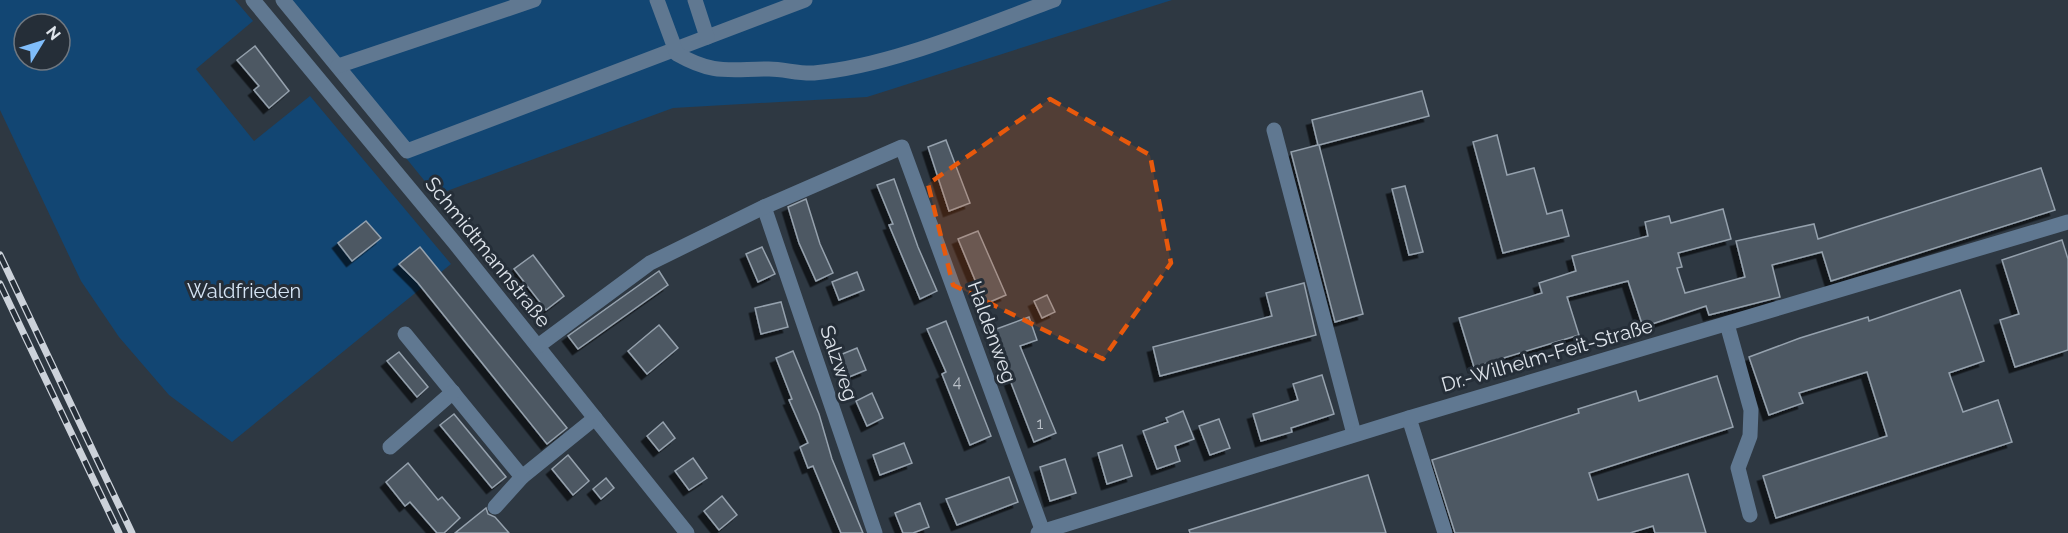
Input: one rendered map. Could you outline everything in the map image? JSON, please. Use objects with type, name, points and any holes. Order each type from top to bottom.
[{"type":"street","name":"Schmidtmannstraße","points":[[254,0],[538,346],[687,533]]},
{"type":"street","points":[[283,0],[407,151],[805,0]]},
{"type":"street","points":[[338,66],[534,0]]},
{"type":"street","points":[[657,0],[677,54],[699,66],[719,71],[771,69],[813,73],[901,55],[1054,0]]},
{"type":"street","points":[[695,0],[707,37]]},
{"type":"street","points":[[1274,130],[1354,435]]},
{"type":"street","name":"Haldenweg","points":[[764,207],[902,147],[1041,532]]},
{"type":"street","points":[[538,346],[650,263],[764,207]]},
{"type":"street","name":"Salzweg","points":[[764,207],[875,533]]},
{"type":"street","name":"Dr.-Wilhelm-Feit-Straße","points":[[1041,532],[1409,418],[2068,222]]},
{"type":"street","points":[[1726,324],[1751,411],[1750,436],[1738,468],[1750,515]]},
{"type":"street","points":[[405,334],[522,477]]},
{"type":"street","points":[[390,447],[453,392]]},
{"type":"street","points":[[495,507],[522,477],[595,418]]},
{"type":"street","points":[[1409,418],[1445,533]]},
{"type":"highlighted area","points":[[1050,99],[1150,155],[1171,263],[1103,359],[953,285],[928,184]]},
{"type":"green space","name":"Waldfrieden","points":[[0,0],[235,0],[253,21],[196,69],[254,141],[310,96],[451,264],[232,442],[169,395],[119,337],[81,281],[0,110]]},
{"type":"green space","points":[[278,0],[1172,0],[867,97],[673,108],[436,195]]},
{"type":"building","points":[[255,46],[289,91],[269,108],[254,90],[259,86],[237,60]]},
{"type":"building","points":[[1422,91],[1429,116],[1319,145],[1363,314],[1335,322],[1291,152],[1318,145],[1312,120]]},
{"type":"building","points":[[1497,135],[1507,175],[1534,168],[1547,214],[1562,210],[1569,236],[1503,253],[1473,142]]},
{"type":"building","points":[[946,140],[970,203],[949,211],[928,147]]},
{"type":"building","points":[[2041,168],[2055,210],[1831,281],[1822,252],[1772,265],[1780,297],[1709,315],[1706,306],[1643,327],[1628,281],[1567,297],[1579,335],[1474,367],[1459,318],[1542,293],[1539,283],[1576,271],[1572,256],[1648,236],[1645,222],[1669,216],[1671,223],[1723,209],[1731,239],[1678,253],[1682,267],[1677,268],[1685,293],[1745,277],[1736,241],[1814,224],[1818,239]]},
{"type":"building","points":[[894,179],[918,247],[937,291],[920,299],[889,225],[893,224],[877,185]]},
{"type":"building","points":[[1405,186],[1423,252],[1409,255],[1392,189]]},
{"type":"building","points":[[806,199],[820,244],[833,273],[816,281],[799,243],[788,207]]},
{"type":"building","points":[[366,221],[381,238],[352,261],[338,243]]},
{"type":"building","points":[[978,231],[1006,295],[985,304],[958,239]]},
{"type":"building","points":[[2062,240],[2068,259],[2068,350],[2015,367],[2000,320],[2019,314],[2002,260]]},
{"type":"building","points":[[420,247],[567,428],[547,444],[418,283],[399,264]]},
{"type":"building","points":[[762,247],[775,274],[758,282],[746,254]]},
{"type":"building","points":[[533,255],[564,296],[546,310],[514,269]]},
{"type":"building","points":[[659,271],[668,285],[578,349],[568,336]]},
{"type":"building","points":[[857,272],[864,290],[839,300],[832,282]]},
{"type":"building","points":[[1304,283],[1316,335],[1160,376],[1153,347],[1272,316],[1266,293]]},
{"type":"building","points":[[1960,290],[1984,361],[1949,373],[1963,412],[1998,400],[2012,442],[1776,518],[1763,476],[1887,436],[1867,372],[1799,393],[1803,403],[1769,415],[1749,357],[1800,338],[1868,317],[1869,321]]},
{"type":"building","points":[[1047,295],[1055,312],[1042,318],[1034,301]]},
{"type":"building","points":[[781,302],[788,327],[761,334],[755,308]]},
{"type":"building","points":[[1029,317],[1037,340],[1020,346],[1056,433],[1034,442],[991,331]]},
{"type":"building","points":[[946,321],[991,436],[970,445],[942,374],[946,372],[927,329]]},
{"type":"building","points":[[659,325],[678,348],[647,374],[628,351]]},
{"type":"building","points":[[857,348],[866,370],[849,377],[840,355]]},
{"type":"building","points":[[793,351],[819,414],[832,459],[863,533],[841,533],[813,466],[808,468],[800,447],[808,443],[789,400],[792,399],[776,358]]},
{"type":"building","points":[[399,352],[428,387],[417,397],[387,361]]},
{"type":"building","points":[[1322,375],[1334,414],[1291,428],[1292,432],[1261,441],[1253,414],[1298,400],[1293,384]]},
{"type":"building","points":[[1717,376],[1733,427],[1589,473],[1598,500],[1688,474],[1706,533],[1655,533],[1653,526],[1630,533],[1455,533],[1432,460],[1579,413],[1578,409],[1636,391],[1639,401]]},
{"type":"building","points":[[872,393],[883,418],[867,426],[856,401]]},
{"type":"building","points":[[1183,411],[1194,439],[1175,446],[1180,461],[1157,469],[1143,431],[1168,422],[1166,418]]},
{"type":"building","points":[[454,414],[506,477],[492,488],[440,425]]},
{"type":"building","points":[[1219,419],[1230,448],[1210,455],[1199,426]]},
{"type":"building","points":[[663,422],[675,438],[659,451],[647,436]]},
{"type":"building","points":[[904,443],[912,463],[880,475],[873,455]]},
{"type":"building","points":[[1122,445],[1132,476],[1107,484],[1098,453]]},
{"type":"building","points":[[568,455],[589,481],[573,495],[552,469]]},
{"type":"building","points":[[693,458],[707,478],[689,490],[675,471]]},
{"type":"building","points":[[1065,459],[1076,493],[1050,501],[1040,467]]},
{"type":"building","points":[[408,463],[438,500],[442,497],[460,518],[444,533],[437,533],[410,502],[405,506],[386,482]]},
{"type":"building","points":[[1368,475],[1386,533],[1190,533],[1189,530]]},
{"type":"building","points":[[1009,477],[1018,502],[957,525],[946,499]]},
{"type":"building","points":[[606,478],[614,488],[601,499],[593,489]]},
{"type":"building","points":[[722,496],[737,515],[719,530],[704,511]]},
{"type":"building","points":[[920,503],[929,527],[913,533],[903,533],[895,513]]},
{"type":"building","points":[[486,508],[488,514],[495,517],[509,533],[455,533]]},
{"type":"railway","points":[[0,255],[132,533]]},
{"type":"railway","points":[[0,284],[119,533]]}]
